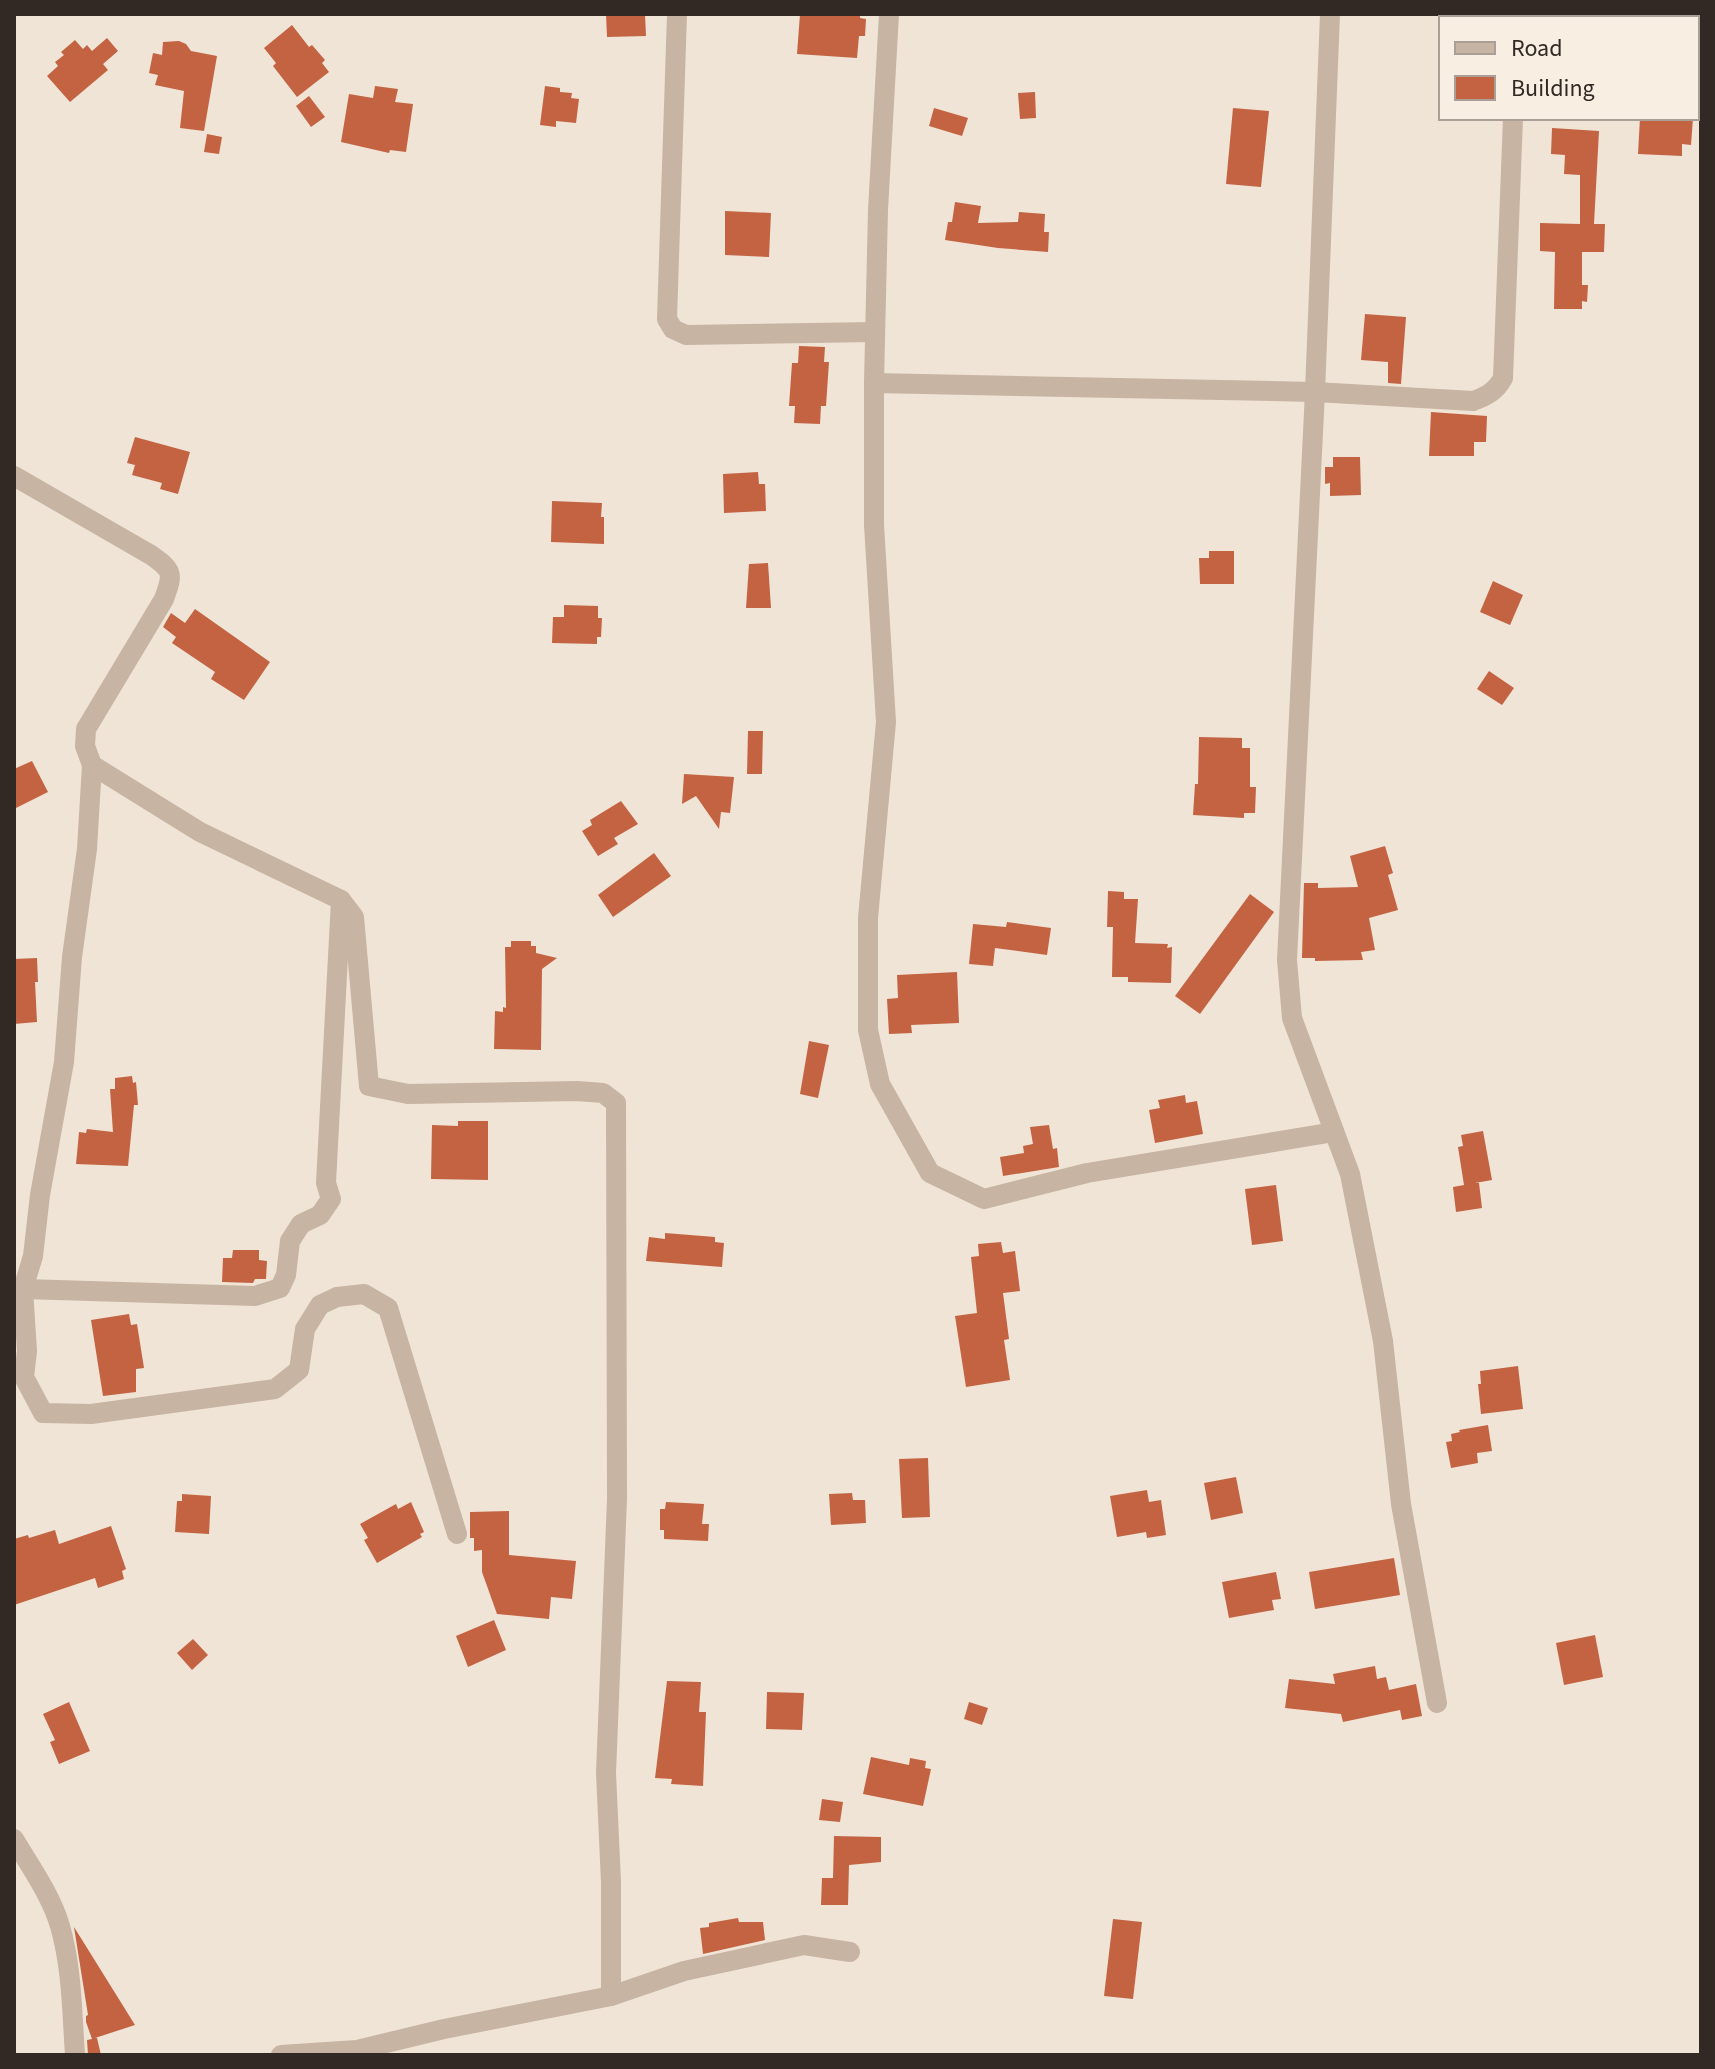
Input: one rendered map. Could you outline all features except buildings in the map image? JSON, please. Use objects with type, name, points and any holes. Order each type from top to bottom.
[{"type":"street","points":[[677,14],[667,303],[667,319],[673,329],[686,335],[874,332]]},
{"type":"street","points":[[889,14],[874,332],[874,525],[886,722],[868,918],[868,1030],[880,1084],[930,1173],[984,1199],[1087,1173],[1334,1132]]},
{"type":"street","points":[[1330,14],[1287,960],[1292,1018],[1350,1174],[1383,1341],[1401,1504],[1437,1703]]},
{"type":"street","points":[[874,383],[1315,392],[1473,401],[1486,396],[1497,388],[1503,378],[1513,120]]},
{"type":"street","points":[[14,476],[151,555],[168,567],[171,579],[164,599],[86,729],[85,746],[92,765],[87,849],[72,957],[64,1062],[40,1195],[33,1256],[23,1289],[27,1351],[24,1377],[43,1413],[91,1414],[275,1389],[299,1370],[305,1329],[320,1305],[337,1297],[364,1294],[388,1308],[457,1534]]},
{"type":"street","points":[[92,765],[200,832],[341,900],[354,917],[369,1086],[408,1094],[577,1091],[603,1093],[616,1103],[617,1499],[606,1773],[611,1882],[611,1996]]},
{"type":"street","points":[[23,1289],[255,1296],[280,1288],[286,1275],[290,1241],[301,1224],[320,1215],[331,1199],[326,1183],[341,900]]},
{"type":"street","points":[[14,1839],[60,1925],[70,1978],[75,2055]]},
{"type":"street","points":[[281,2055],[357,2050],[444,2029],[611,1996],[684,1971],[804,1945],[850,1952]]}]
